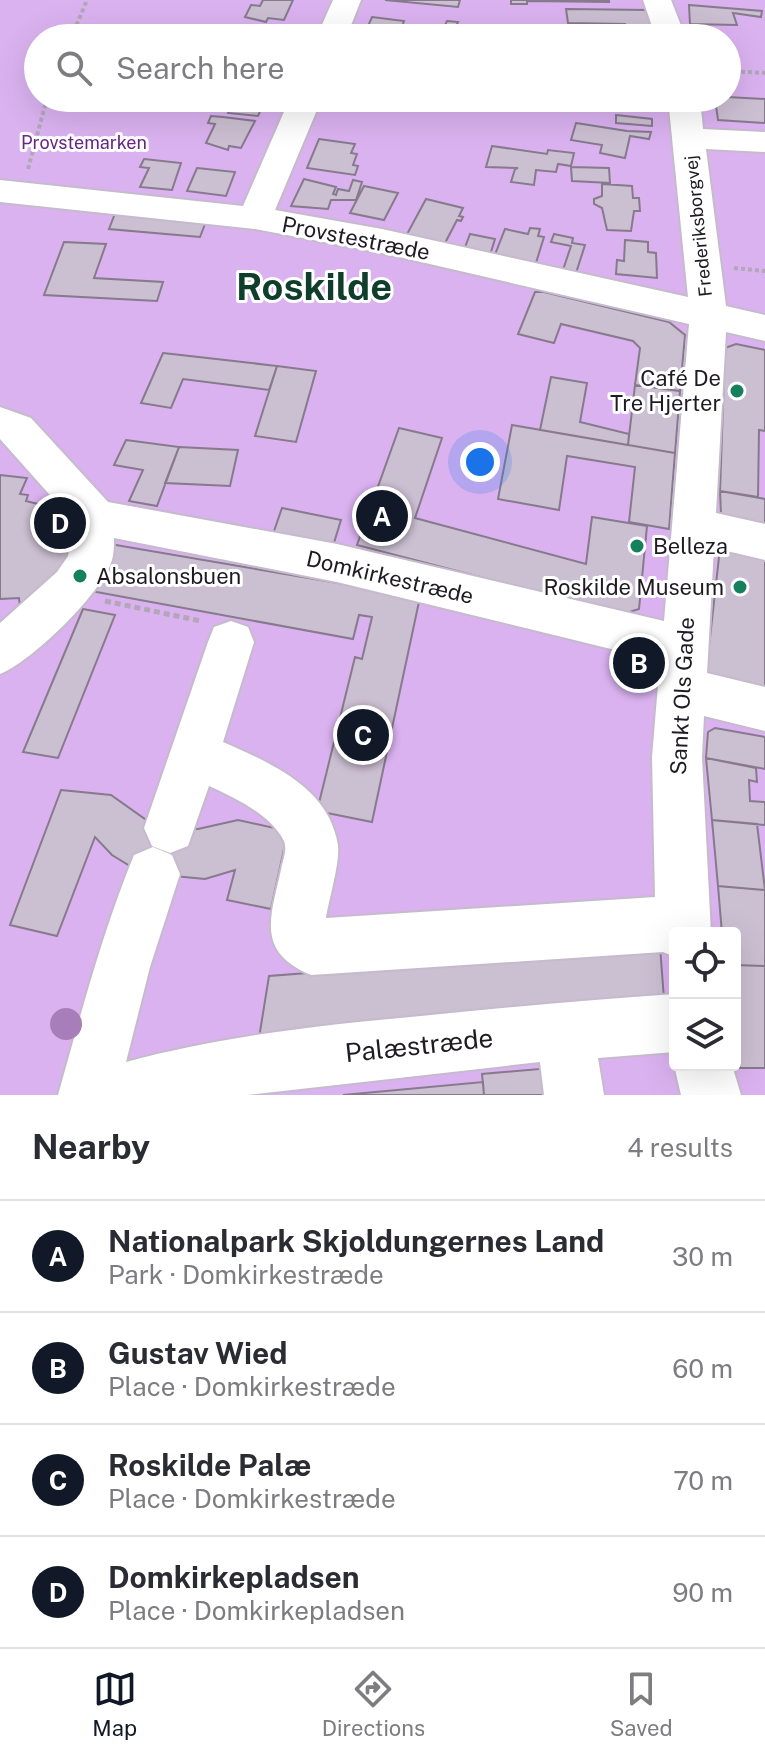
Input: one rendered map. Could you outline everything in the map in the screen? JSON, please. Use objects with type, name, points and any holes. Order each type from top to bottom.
[{"type":"street","points":[[337,24],[347,0]]},
{"type":"street","points":[[657,0],[666,24]]},
{"type":"street","points":[[255,218],[300,112]]},
{"type":"street","name":"Frederiksborgvej","points":[[686,112],[708,315]]},
{"type":"street","name":"Frederiksborgvej","points":[[690,138],[765,142]]},
{"type":"street","name":"Provstestræde","points":[[11,192],[255,218],[382,241],[765,328]]},
{"type":"street","name":"Sankt Ols Gade","points":[[683,927],[677,757],[708,315]]},
{"type":"street","points":[[0,422],[17,429],[95,517],[90,561],[65,593],[0,653]]},
{"type":"street","name":"Domkirkestræde","points":[[95,517],[337,563],[681,667],[765,709]]},
{"type":"street","points":[[694,526],[765,542]]},
{"type":"street","points":[[88,1095],[122,967],[231,642]]},
{"type":"street","points":[[194,754],[255,782],[299,817],[310,835],[312,847],[296,931],[311,947],[669,929]]},
{"type":"street","name":"Palæstræde","points":[[147,1090],[259,1061],[564,1030],[669,1023]]},
{"type":"street","points":[[564,1030],[574,1095]]},
{"type":"street","points":[[705,1071],[711,1095]]},
{"type":"path","points":[[77,24],[87,0]]},
{"type":"path","points":[[741,72],[765,73]]},
{"type":"path","points":[[11,192],[42,112]]},
{"type":"path","points":[[65,593],[235,629],[231,642]]},
{"type":"green space","name":"Provstemarken","points":[[0,0],[765,0],[765,1095],[0,1095]]},
{"type":"building","points":[[263,0],[293,0],[284,20],[268,18],[266,22],[245,17],[251,5],[260,6]]},
{"type":"building","points":[[385,0],[460,0],[458,7]]},
{"type":"building","points":[[511,0],[609,2],[527,1],[527,4],[511,4]]},
{"type":"building","points":[[689,5],[762,11],[761,17],[733,13],[737,24],[690,24]]},
{"type":"building","points":[[566,9],[648,10],[652,24],[625,24],[568,23]]},
{"type":"building","points":[[372,17],[404,21],[403,24],[369,24]]},
{"type":"building","points":[[741,98],[765,99],[765,123],[718,120],[717,112],[741,112]]},
{"type":"building","points":[[228,112],[260,112],[258,116]]},
{"type":"building","points":[[616,115],[652,119],[652,126],[616,123]]},
{"type":"building","points":[[211,116],[255,121],[241,148],[229,146],[228,150],[206,143],[215,124],[208,123]]},
{"type":"building","points":[[576,123],[651,132],[649,139],[630,136],[625,158],[600,153],[602,145],[571,140]]},
{"type":"building","points":[[319,139],[355,144],[351,153],[357,154],[353,165],[358,166],[355,175],[307,168]]},
{"type":"building","points":[[492,146],[547,154],[548,150],[574,153],[571,166],[558,164],[556,172],[536,170],[534,185],[511,182],[518,168],[486,167]]},
{"type":"building","points":[[144,159],[181,163],[172,190],[140,187],[149,168],[140,167]]},
{"type":"building","points":[[571,167],[609,168],[610,183],[572,181]]},
{"type":"building","points":[[197,168],[235,172],[226,196],[187,191]]},
{"type":"building","points":[[304,179],[336,187],[333,194],[336,195],[338,189],[349,191],[353,180],[362,182],[356,200],[331,200],[328,209],[291,206]]},
{"type":"building","points":[[602,184],[632,186],[633,198],[639,198],[640,211],[634,211],[631,231],[607,230],[602,208],[594,204],[594,199],[602,196]]},
{"type":"building","points":[[364,186],[398,193],[384,220],[350,213]]},
{"type":"building","points":[[426,199],[463,208],[459,216],[463,217],[461,221],[457,220],[444,245],[406,236]]},
{"type":"building","points":[[116,211],[207,219],[200,237],[109,229]]},
{"type":"building","points":[[530,228],[540,229],[538,236],[544,237],[535,266],[494,257],[505,229],[528,234]]},
{"type":"building","points":[[470,234],[495,239],[490,255],[464,250]]},
{"type":"building","points":[[554,234],[573,238],[572,243],[585,245],[576,273],[563,270],[571,246],[551,242]]},
{"type":"building","points":[[625,240],[648,242],[648,252],[656,253],[657,278],[616,274],[617,260],[624,261]]},
{"type":"building","points":[[64,242],[106,244],[94,278],[163,282],[157,301],[44,295]]},
{"type":"building","points":[[535,292],[669,322],[685,335],[680,391],[635,385],[640,348],[633,341],[561,324],[554,343],[518,334]]},
{"type":"building","points":[[736,344],[765,350],[765,431],[759,430],[758,497],[720,491],[725,348]]},
{"type":"building","points":[[163,353],[277,366],[269,390],[183,379],[171,408],[141,403]]},
{"type":"building","points":[[277,366],[316,371],[296,442],[255,436]]},
{"type":"building","points":[[551,377],[587,383],[580,422],[629,434],[628,445],[540,430]]},
{"type":"building","points":[[635,385],[680,391],[675,453],[628,445]]},
{"type":"building","points":[[512,425],[675,453],[669,529],[629,522],[635,467],[567,456],[559,510],[498,499]]},
{"type":"building","points":[[399,428],[442,438],[415,518],[586,564],[592,517],[647,526],[639,609],[623,614],[357,545]]},
{"type":"building","points":[[126,440],[179,447],[157,506],[129,501],[143,470],[114,465]]},
{"type":"building","points":[[179,447],[238,450],[230,486],[165,483]]},
{"type":"building","points":[[0,475],[27,478],[20,494],[28,495],[26,501],[58,509],[64,504],[70,509],[64,514],[74,534],[69,564],[20,607],[19,598],[0,599]]},
{"type":"building","points":[[720,491],[765,499],[765,532],[721,515]]},
{"type":"building","points":[[282,508],[341,520],[333,546],[273,534]]},
{"type":"building","name":"Roskilde Museum","points":[[721,539],[765,548],[765,688],[706,674]]},
{"type":"building","points":[[110,544],[420,597],[372,822],[317,811],[355,657],[362,659],[372,617],[359,615],[353,639],[91,591]]},
{"type":"building","points":[[83,609],[115,615],[58,758],[23,752]]},
{"type":"building","points":[[715,728],[765,737],[765,769],[706,758],[708,732]]},
{"type":"building","points":[[706,758],[756,768],[757,782],[749,780],[750,801],[765,802],[765,825],[712,820]]},
{"type":"building","points":[[61,790],[111,795],[145,819],[170,828],[198,829],[238,820],[288,831],[271,909],[227,900],[235,870],[205,879],[153,874],[135,869],[112,855],[95,837],[57,936],[10,925]]},
{"type":"building","points":[[712,820],[757,824],[765,890],[718,886]]},
{"type":"building","points":[[718,886],[765,890],[765,966],[741,965],[741,927],[721,927]]},
{"type":"building","points":[[660,946],[664,999],[259,1038],[269,976]]},
{"type":"building","points":[[741,965],[765,966],[765,1068],[741,1068]]},
{"type":"building","points":[[551,1068],[552,1095],[484,1095],[482,1074]]},
{"type":"building","points":[[483,1082],[484,1095],[343,1095]]},
{"type":"place","name":"Café De Tre Hjerter","points":[[737,391]]},
{"type":"place","name":"Nationalpark Skjoldungernes Land","points":[[382,516]]},
{"type":"place","name":"Domkirkepladsen","points":[[60,523]]},
{"type":"place","name":"Belleza","points":[[637,546]]},
{"type":"place","name":"Absalonsbuen","points":[[80,576]]},
{"type":"place","name":"Roskilde Museum","points":[[740,587]]},
{"type":"place","name":"Gustav Wied","points":[[639,663]]},
{"type":"place","name":"Roskilde Palæ","points":[[363,735]]},
{"type":"district","name":"Roskilde","points":[[314,286]]}]
